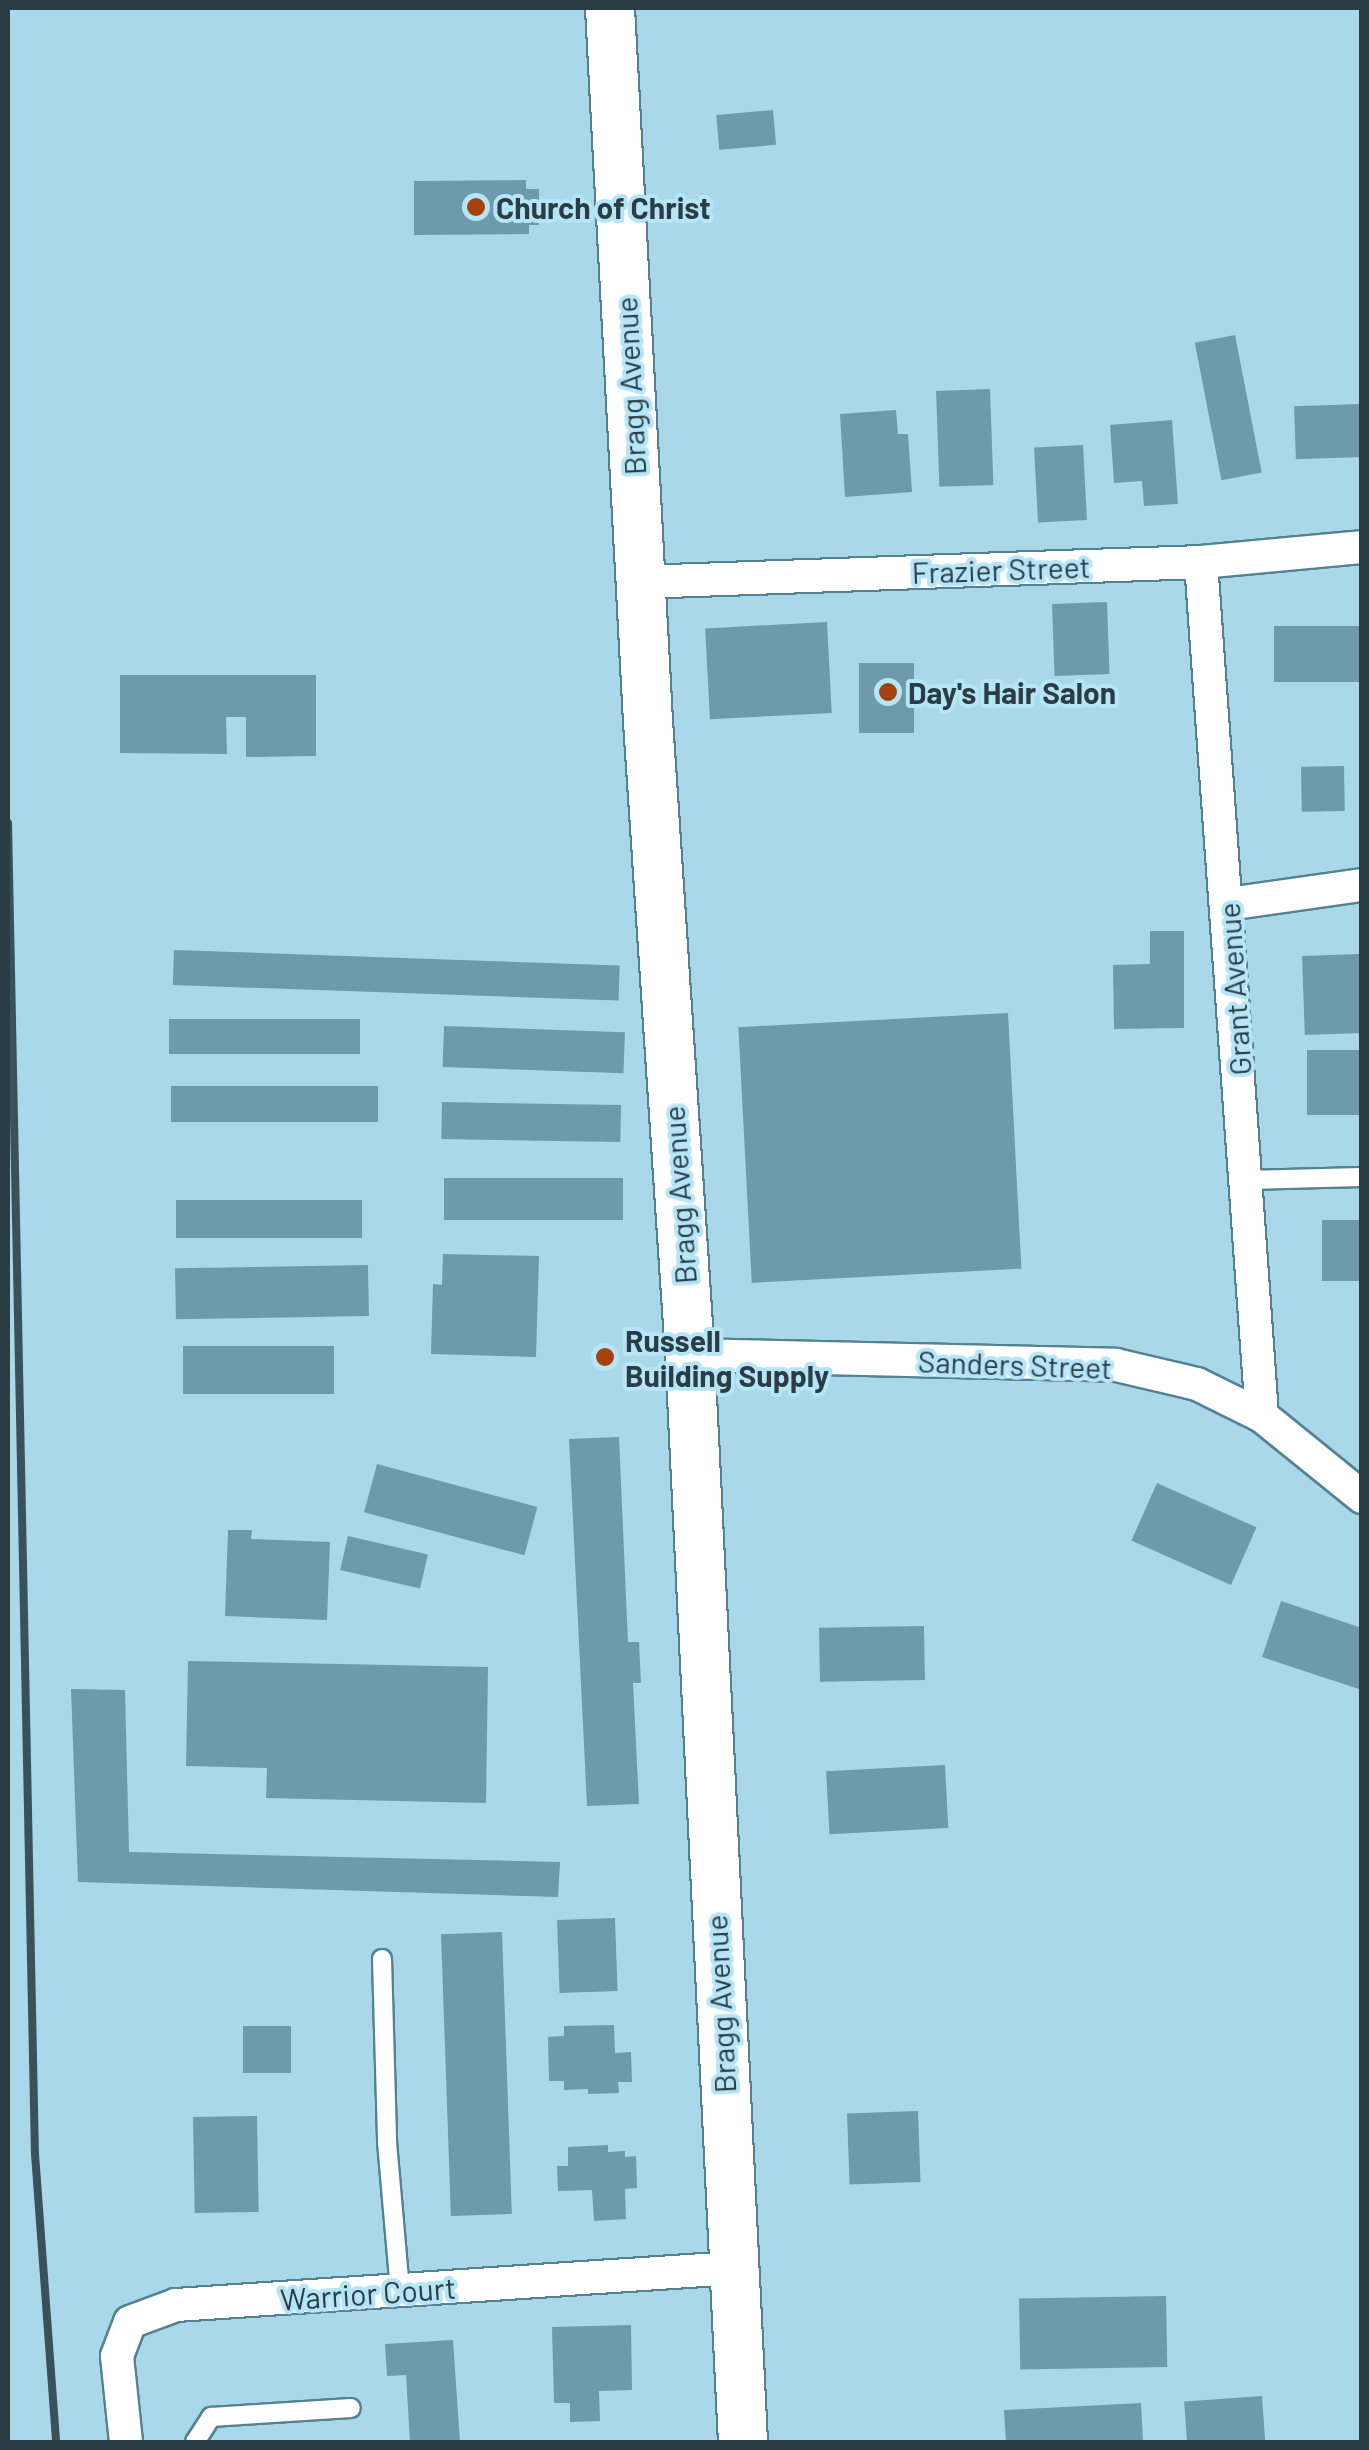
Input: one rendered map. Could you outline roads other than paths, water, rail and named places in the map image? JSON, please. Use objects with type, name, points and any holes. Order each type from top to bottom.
[{"type":"main road","name":"Bragg Avenue","points":[[610,8],[640,582],[690,1355],[743,2442]]},
{"type":"street","name":"Frazier Street","points":[[640,582],[1201,562],[1362,548]]},
{"type":"street","name":"Grant Avenue","points":[[1201,562],[1262,1416]]},
{"type":"street","points":[[1228,904],[1362,885]]},
{"type":"street","name":"Sanders Street","points":[[690,1355],[1116,1365],[1197,1384],[1262,1416],[1362,1497]]},
{"type":"street","name":"Warrior Court","points":[[126,2442],[117,2356],[130,2322],[176,2305],[733,2268]]},
{"type":"lane","points":[[1246,1180],[1362,1177]]},
{"type":"lane","points":[[382,1959],[388,2142],[400,2290]]},
{"type":"lane","points":[[195,2442],[211,2418],[351,2408]]},
{"type":"railway","points":[[8,823],[35,2154],[56,2442]]},
{"type":"place","name":"Church of Christ","points":[[476,207]]},
{"type":"place","name":"Day's Hair Salon","points":[[888,692]]},
{"type":"place","name":"Russell Building Supply","points":[[605,1357]]}]
